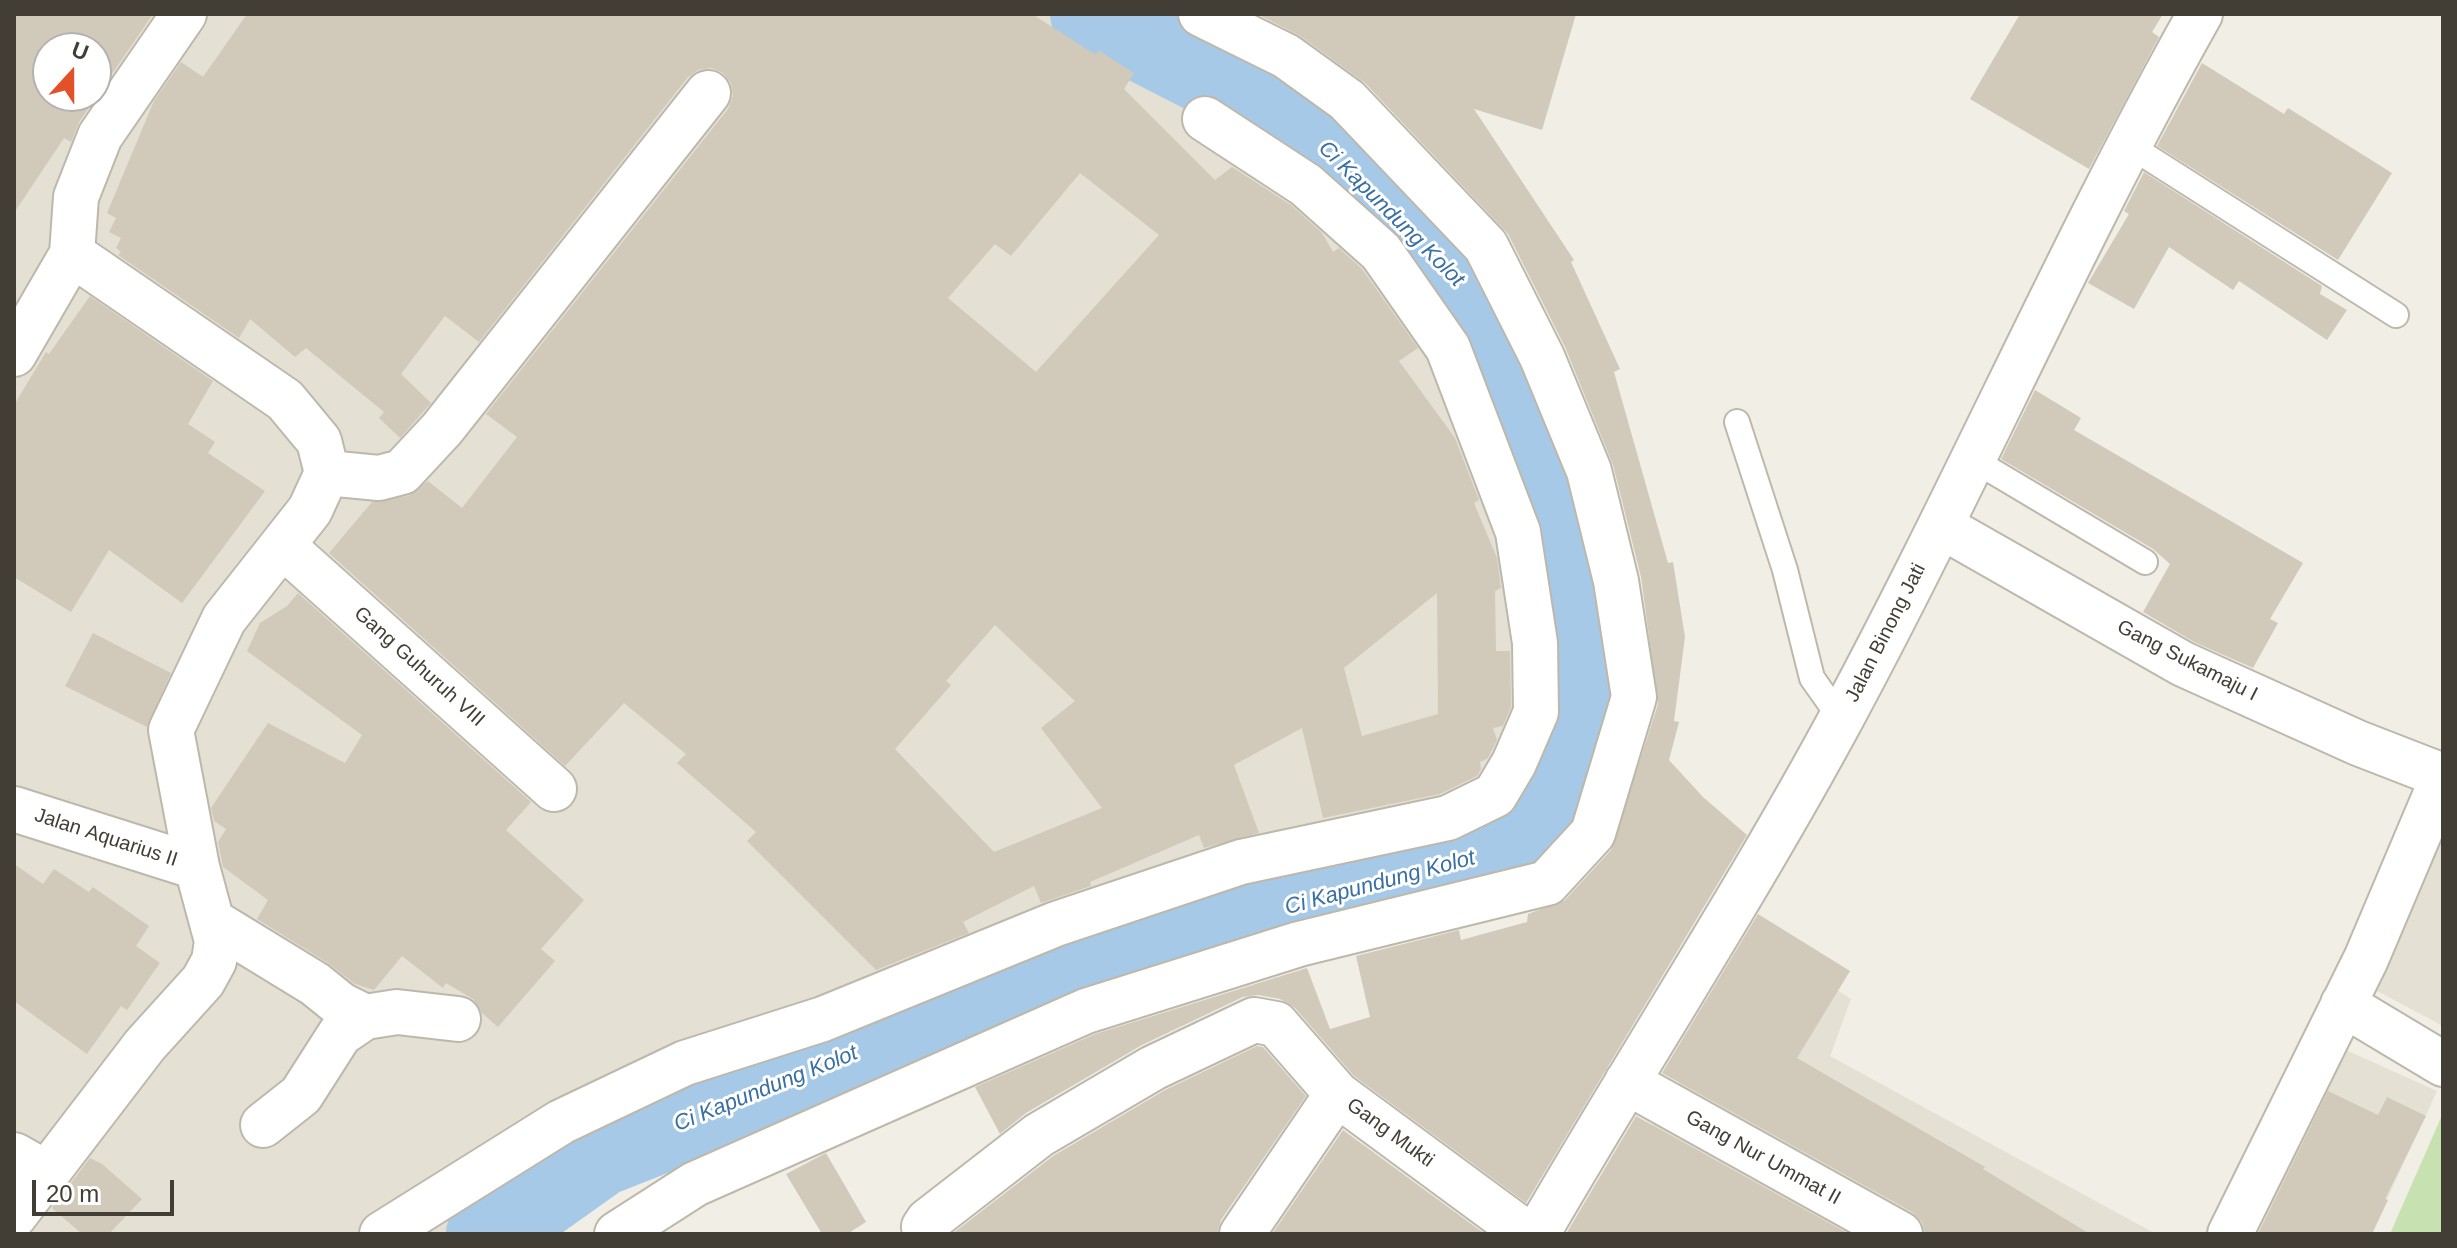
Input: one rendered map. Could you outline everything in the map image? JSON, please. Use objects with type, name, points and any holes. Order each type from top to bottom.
[{"type":"street","points":[[14,354],[72,254],[76,197],[100,136],[184,14]]},
{"type":"street","points":[[617,1234],[695,1184],[1086,1011],[1299,944],[1547,883],[1593,833],[1634,697],[1616,581],[1589,471],[1542,357],[1486,246],[1347,100],[1286,56],[1201,14]]},
{"type":"street","name":"Jalan Binong Jati","points":[[1537,1234],[1841,719],[1941,526],[2127,144],[2200,14]]},
{"type":"street","points":[[327,473],[379,478],[402,472],[442,429],[708,93]]},
{"type":"street","points":[[382,1234],[561,1122],[685,1063],[823,1019],[1056,924],[1241,862],[1448,818],[1495,795],[1514,763],[1536,712],[1535,643],[1518,532],[1448,348],[1381,252],[1306,185],[1205,119]]},
{"type":"street","points":[[14,1216],[30,1164],[145,1045],[203,981],[214,961],[217,941],[197,867],[171,730],[224,619],[310,510],[327,473],[319,441],[285,400],[72,254]]},
{"type":"street","name":"Gang Sukamaju I","points":[[1941,526],[2183,664],[2358,743],[2443,777]]},
{"type":"street","name":"Gang Guhuruh VIII","points":[[283,546],[554,789]]},
{"type":"street","points":[[2230,1234],[2366,959],[2443,777]]},
{"type":"street","name":"Jalan Aquarius II","points":[[14,809],[197,867]]},
{"type":"street","points":[[212,921],[315,984],[341,1005],[365,1017]]},
{"type":"street","points":[[2343,1004],[2443,1064]]},
{"type":"street","points":[[263,1125],[301,1095],[340,1034],[365,1017],[397,1012],[458,1019]]},
{"type":"street","name":"Gang Mukti","points":[[926,1234],[924,1227],[928,1221],[1035,1142],[1039,1135],[1153,1068],[1254,1020],[1266,1019],[1276,1024],[1337,1094],[1527,1234]]},
{"type":"street","name":"Gang Nur Ummat II","points":[[1627,1082],[1900,1234]]},
{"type":"street","points":[[1242,1234],[1337,1094]]},
{"type":"lane","points":[[2127,144],[2396,315]]},
{"type":"lane","points":[[1737,422],[1785,570],[1812,678],[1841,719]]},
{"type":"lane","points":[[1972,459],[2145,562]]},
{"type":"shaded area","points":[[14,14],[1053,14],[1415,253],[1467,312],[1501,400],[1558,598],[1558,685],[1537,765],[1134,900],[568,1131],[451,1234],[14,1234]]},
{"type":"shaded area","points":[[2443,800],[2443,1026],[2366,985]]},
{"type":"shaded area","points":[[1764,943],[1851,999],[1830,1056],[2156,1234],[1586,1234]]},
{"type":"shaded area","points":[[2328,1042],[2437,1091],[2371,1234],[2223,1234]]},
{"type":"green space","points":[[2443,1113],[2443,1234],[2390,1234]]},
{"type":"building","points":[[14,14],[153,14],[112,74],[112,32],[32,32],[32,112],[86,112],[71,142],[64,138],[14,213]]},
{"type":"building","points":[[247,14],[1032,14],[1096,55],[1098,50],[1134,73],[1124,89],[1215,180],[1232,167],[1291,205],[1322,233],[1333,252],[1339,248],[1362,269],[1418,348],[1399,361],[1455,438],[1479,500],[1474,503],[1497,558],[1501,588],[1495,591],[1496,651],[1510,651],[1511,707],[1503,726],[1493,728],[1497,740],[1488,758],[1480,762],[1481,769],[1477,776],[1440,794],[1323,818],[1302,728],[1234,765],[1259,833],[1204,848],[1199,835],[1090,882],[1091,886],[1041,903],[1034,886],[963,922],[969,933],[876,970],[747,841],[756,832],[677,763],[686,754],[624,703],[565,766],[329,553],[372,502],[408,496],[428,481],[462,508],[517,437],[486,414],[728,109],[733,96],[731,83],[723,73],[711,68],[698,70],[688,77],[479,342],[445,316],[401,374],[431,403],[400,438],[379,418],[384,412],[306,348],[295,357],[250,319],[239,338],[118,255],[121,252],[116,248],[121,238],[109,232],[116,218],[107,213],[154,101],[181,62],[203,77]],"holes":[[[1080,173],[1159,235],[1036,372],[948,298],[995,244],[1011,256]],[[1437,593],[1438,714],[1362,736],[1344,668]],[[995,625],[1075,701],[1041,728],[1102,808],[994,852],[895,749],[951,685],[946,681]]]},
{"type":"building","points":[[1257,14],[1576,14],[1542,130],[1474,109],[1574,260],[1571,262],[1620,369],[1614,372],[1668,563],[1673,562],[1685,637],[1674,721],[1679,722],[1669,760],[1703,797],[1747,835],[1526,1203],[1354,1076],[1295,1008],[1280,999],[1258,995],[1243,997],[1142,1045],[1026,1113],[1000,1134],[975,1087],[1095,1034],[1307,968],[1330,1029],[1370,1017],[1356,956],[1459,930],[1461,940],[1527,922],[1528,914],[1565,900],[1611,850],[1658,704],[1641,577],[1613,465],[1565,347],[1508,234],[1365,83],[1300,36]]},
{"type":"building","points":[[2020,14],[2163,14],[2152,32],[2159,37],[2089,169],[1970,99]]},
{"type":"building","points":[[2202,63],[2284,114],[2288,108],[2392,173],[2338,260],[2157,146]]},
{"type":"building","points":[[2144,172],[2322,286],[2320,294],[2347,310],[2327,340],[2239,281],[2233,290],[2169,247],[2134,309],[2088,283],[2129,214],[2124,211]]},
{"type":"building","points":[[90,296],[213,381],[188,424],[215,442],[208,453],[265,491],[182,603],[109,550],[71,612],[14,577],[14,405],[46,352],[49,354]]},
{"type":"building","points":[[2035,390],[2081,418],[2074,430],[2303,563],[2270,619],[2278,623],[2253,668],[2194,642],[2143,612],[2170,564],[2153,549],[2001,459]]},
{"type":"building","points":[[298,593],[531,802],[506,830],[584,900],[541,949],[555,961],[498,1027],[482,1013],[473,999],[446,983],[443,988],[402,956],[374,990],[355,984],[328,963],[257,919],[268,900],[223,867],[218,842],[226,829],[214,821],[211,808],[268,723],[345,763],[362,735],[247,651],[260,623],[287,606]]},
{"type":"building","points":[[93,633],[171,673],[147,727],[65,686]]},
{"type":"building","points":[[14,864],[43,884],[54,869],[89,892],[93,887],[149,926],[136,946],[160,963],[127,1010],[121,1006],[87,1054],[14,1001]]},
{"type":"building","points":[[1758,914],[1850,971],[1797,1058],[1985,1167],[1983,1169],[2090,1234],[1925,1234],[1922,1222],[1912,1212],[1662,1073]]},
{"type":"building","points":[[1257,1046],[1263,1047],[1306,1096],[1221,1220],[1217,1234],[952,1234],[1053,1156],[1165,1090]]},
{"type":"building","points":[[2328,1091],[2378,1115],[2387,1097],[2426,1116],[2385,1199],[2388,1200],[2372,1234],[2258,1234]]},
{"type":"building","points":[[1636,1116],[1849,1234],[1566,1234]]},
{"type":"building","points":[[1343,1130],[1485,1234],[1272,1234]]},
{"type":"building","points":[[826,1153],[866,1222],[847,1234],[822,1234],[786,1174]]},
{"type":"building","points":[[90,1158],[102,1164],[142,1199],[109,1234],[82,1234],[52,1208]]},
{"type":"waterway","name":"Ci Kapundung Kolot","points":[[488,1234],[599,1155],[1002,996],[1347,890],[1496,851],[1569,786],[1578,692],[1568,590],[1467,291],[1295,118],[1092,14]]}]
